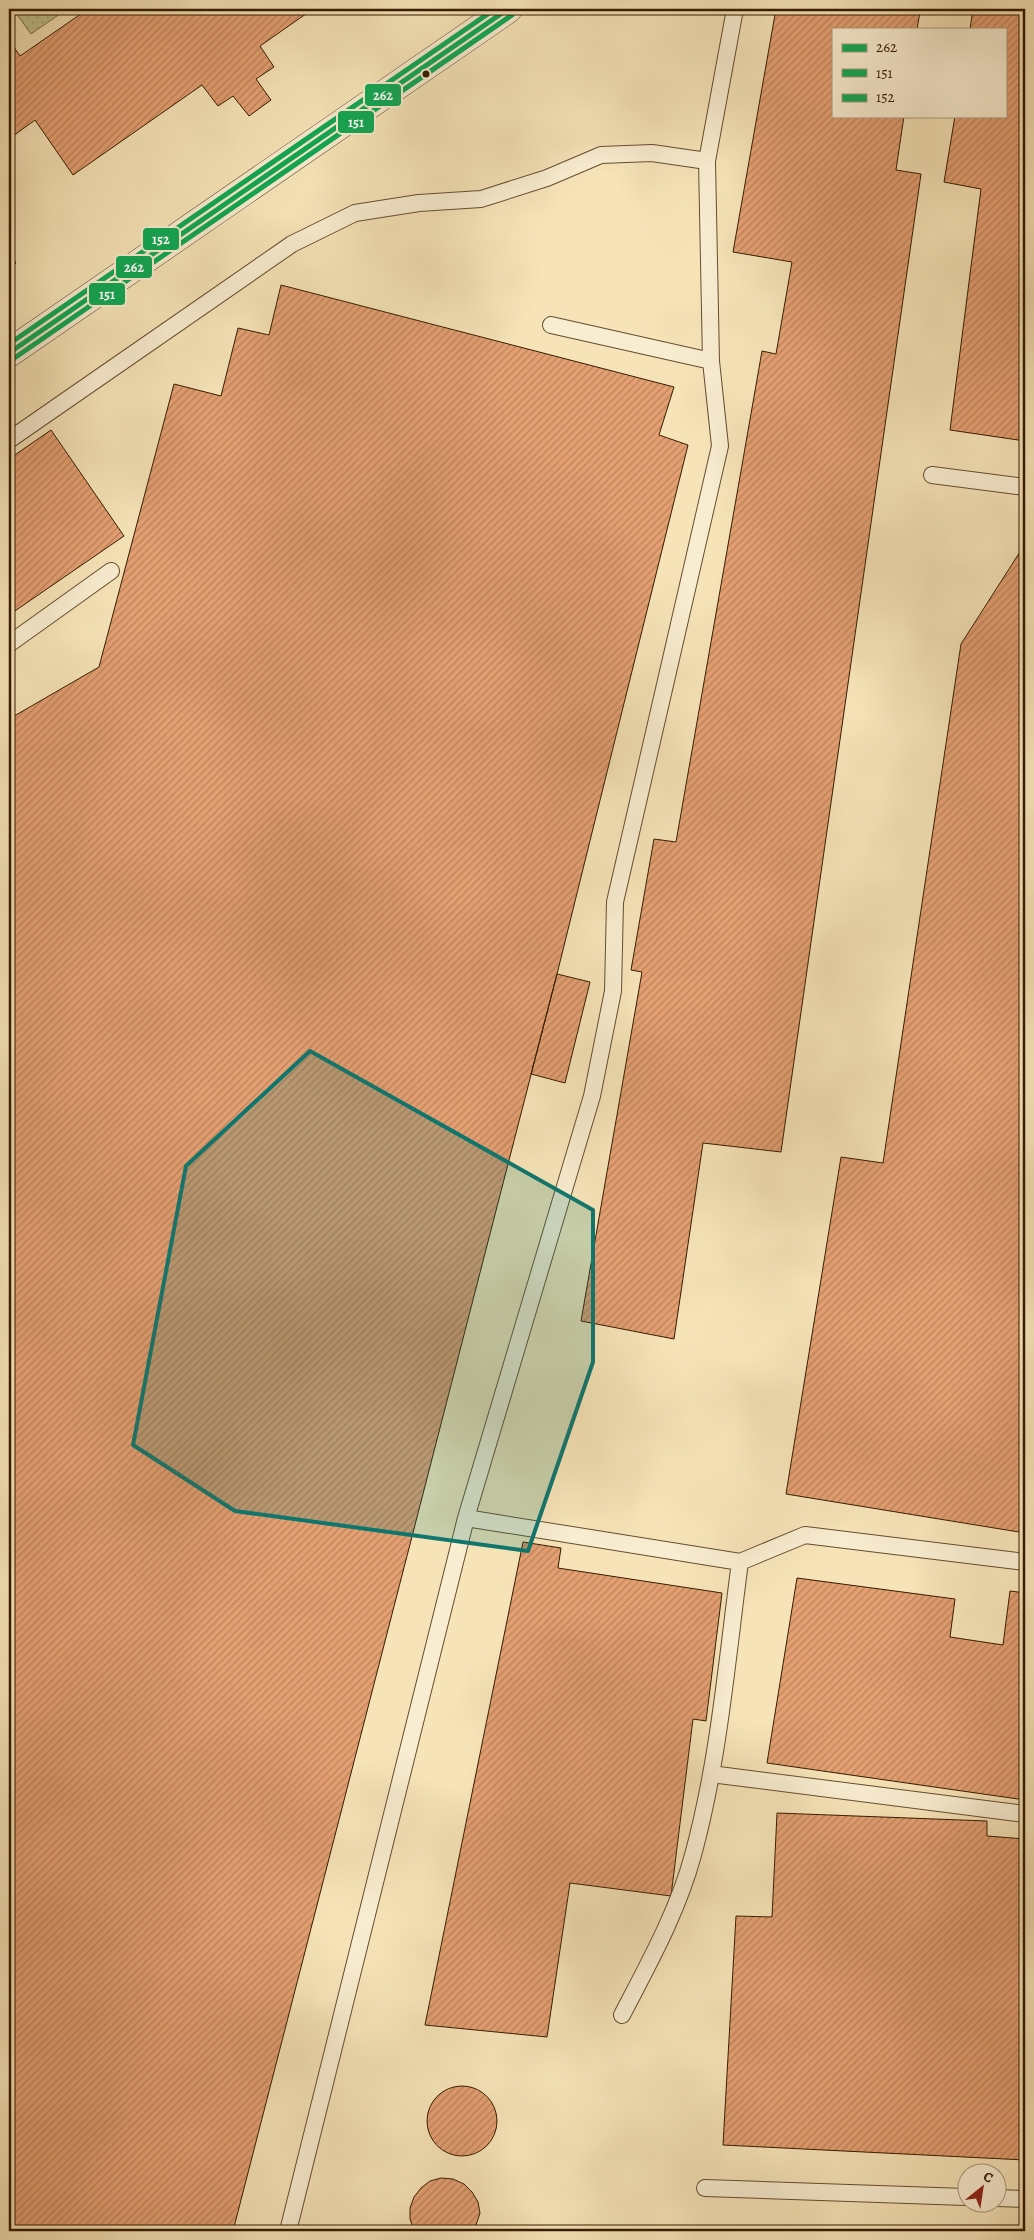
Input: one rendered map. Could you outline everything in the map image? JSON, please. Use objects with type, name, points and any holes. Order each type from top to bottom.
[{"type":"street","points":[[9,353],[508,9]]},
{"type":"lane","points":[[288,2231],[466,1518],[592,1096],[613,991],[615,902],[720,446],[711,361],[707,161],[735,9]]},
{"type":"lane","points":[[9,440],[292,244],[355,213],[419,203],[481,199],[547,178],[601,155],[652,153],[707,161]]},
{"type":"lane","points":[[551,325],[711,361]]},
{"type":"lane","points":[[932,475],[1025,487]]},
{"type":"lane","points":[[9,644],[111,571]]},
{"type":"lane","points":[[466,1518],[740,1562],[805,1535],[1025,1562]]},
{"type":"lane","points":[[622,2014],[669,1924],[693,1856],[711,1774],[740,1562]]},
{"type":"lane","points":[[711,1774],[1025,1814]]},
{"type":"lane","points":[[706,2188],[956,2197]]},
{"type":"lane","points":[[1006,2198],[1025,2199]]},
{"type":"highlighted area","points":[[310,1051],[593,1210],[593,1362],[528,1551],[235,1511],[133,1445],[186,1166]]},
{"type":"green space","points":[[13,9],[67,9],[31,34]]},
{"type":"building","points":[[88,9],[313,9],[260,46],[274,67],[256,79],[271,100],[249,116],[233,96],[218,106],[202,85],[73,175],[35,120],[9,139],[9,40],[20,56]]},
{"type":"building","points":[[776,9],[901,9],[920,12],[917,28],[832,28],[832,118],[904,118],[896,170],[921,174],[781,1152],[703,1143],[674,1339],[581,1321],[642,972],[631,970],[654,839],[676,842],[762,351],[776,354],[792,262],[733,252]]},
{"type":"building","points":[[973,9],[1025,9],[1025,441],[950,430],[981,189],[944,182],[955,118],[1006,118],[1006,28],[970,28]]},
{"type":"building","points":[[9,252],[16,263],[9,268]]},
{"type":"building","points":[[281,285],[674,387],[659,435],[688,445],[557,974],[233,2231],[9,2231],[9,719],[99,667],[174,384],[221,396],[238,328],[269,335]]},
{"type":"building","points":[[51,430],[124,536],[9,615],[9,459]]},
{"type":"building","points":[[1025,544],[1025,1533],[786,1494],[841,1157],[883,1163],[961,644]]},
{"type":"building","points":[[557,974],[590,982],[565,1083],[531,1074]]},
{"type":"building","points":[[523,1542],[561,1548],[558,1568],[722,1593],[706,1721],[693,1719],[671,1896],[570,1883],[547,2037],[425,2025]]},
{"type":"building","points":[[797,1578],[955,1599],[950,1637],[1003,1645],[1010,1591],[1025,1593],[1025,1800],[767,1763]]},
{"type":"building","points":[[777,1813],[987,1821],[987,1836],[1025,1839],[1025,2160],[723,2145],[736,1916],[772,1917]]},
{"type":"building","points":[[462,2086],[475,2089],[487,2096],[494,2108],[497,2121],[494,2134],[487,2146],[475,2153],[462,2156],[449,2153],[437,2146],[430,2134],[427,2121],[430,2108],[437,2096],[449,2089]]},
{"type":"building","points":[[441,2178],[453,2179],[464,2184],[472,2192],[478,2202],[480,2213],[474,2231],[414,2230],[410,2219],[410,2208],[414,2197],[430,2181]]},
{"type":"transit line","name":"152","points":[[9,344],[495,9]]},
{"type":"transit line","name":"262","points":[[9,353],[508,9]]},
{"type":"transit line","name":"151","points":[[13,359],[512,15]]}]
